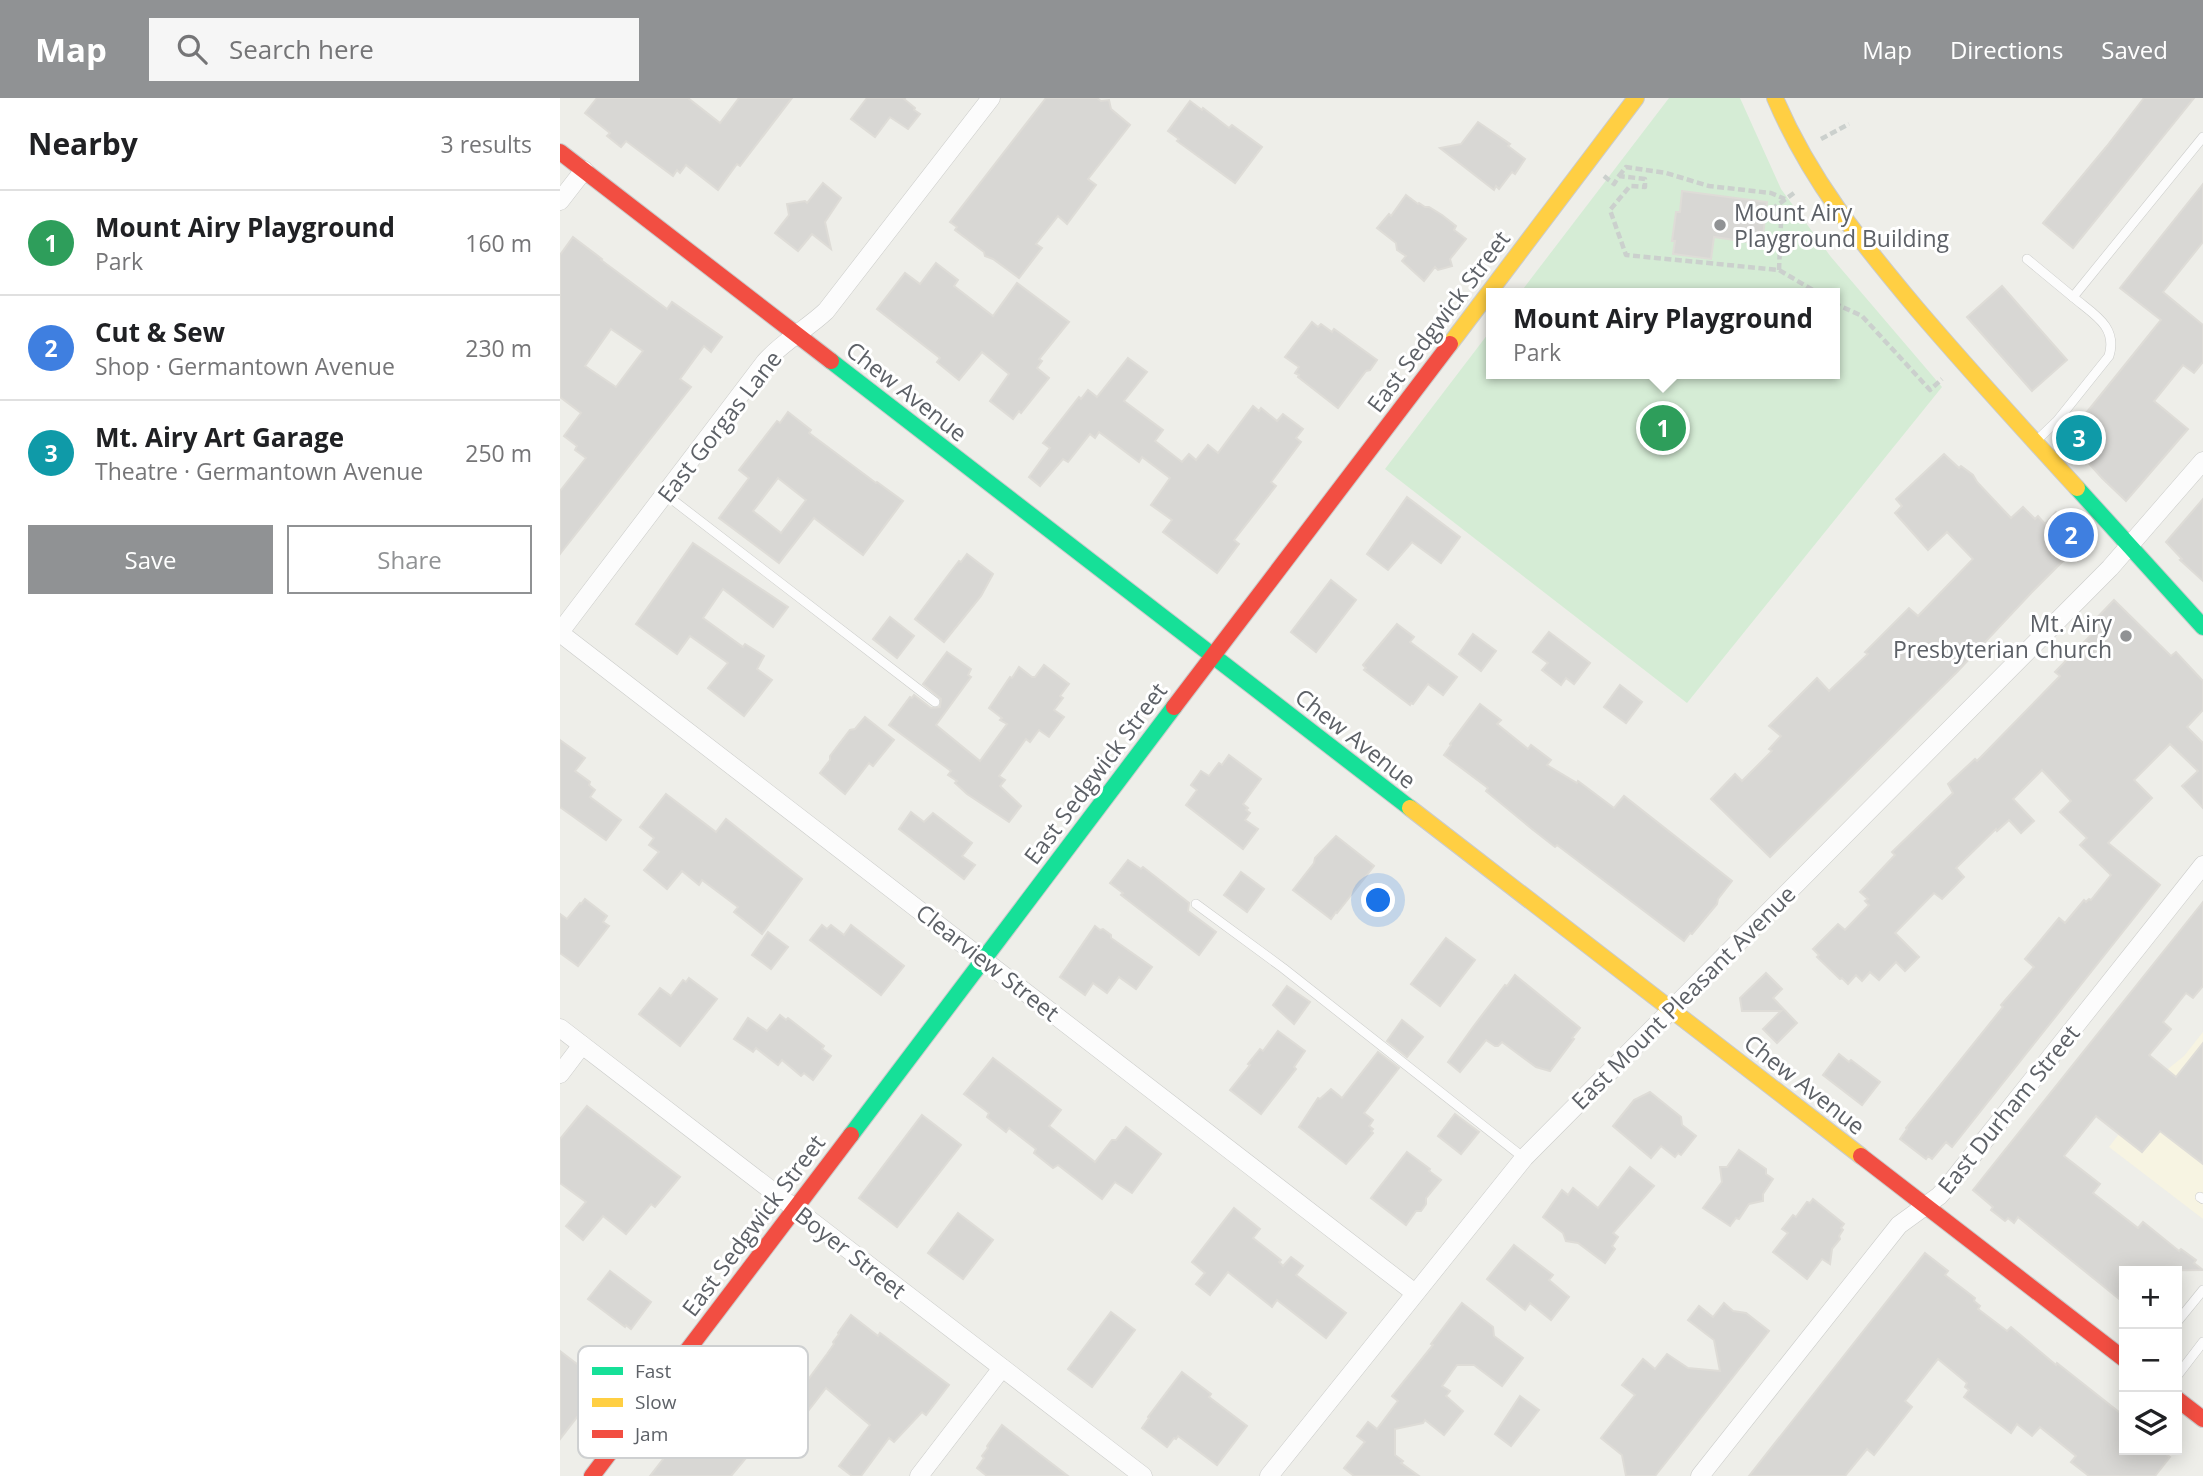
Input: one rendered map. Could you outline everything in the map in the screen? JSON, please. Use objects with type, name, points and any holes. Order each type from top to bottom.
[{"type":"street","name":"East Gorgas Lane","points":[[560,633],[765,362],[826,311],[991,98]]},
{"type":"street","name":"East Sedgwick Street","points":[[1492,288],[1636,98]]},
{"type":"street","points":[[1774,98],[1808,166],[1842,218],[1969,370],[2203,627]]},
{"type":"street","name":"Chew Avenue","points":[[560,152],[2119,1355]]},
{"type":"street","points":[[560,201],[584,170]]},
{"type":"street","name":"East Sedgwick Street","points":[[690,1346],[1486,295]]},
{"type":"street","name":"East Mount Pleasant Avenue","points":[[1269,1476],[1524,1158],[2130,547],[2203,461]]},
{"type":"street","name":"Clearview Street","points":[[560,633],[1415,1293]]},
{"type":"street","name":"East Durham Street","points":[[1700,1476],[1899,1225],[1950,1185],[2203,865]]},
{"type":"street","name":"Boyer Street","points":[[560,1028],[1143,1476]]},
{"type":"street","points":[[560,1074],[582,1045]]},
{"type":"street","points":[[919,1476],[1002,1367]]},
{"type":"street","points":[[2182,1403],[2203,1419]]},
{"type":"street","name":"East Sedgwick Street","points":[[592,1476],[606,1458]]},
{"type":"lane","points":[[2073,297],[2203,137]]},
{"type":"lane","points":[[2027,259],[2106,326],[2112,336],[2109,356],[2057,421],[2035,442]]},
{"type":"lane","points":[[665,494],[934,702]]},
{"type":"lane","points":[[1196,904],[1283,968],[1524,1158]]},
{"type":"lane","points":[[2182,1316],[2203,1290]]},
{"type":"lane","points":[[2182,1369],[2203,1342]]},
{"type":"path","points":[[1825,137],[1850,124]]},
{"type":"path","points":[[1603,176],[1614,184],[1626,167],[1666,173],[1709,186],[1771,193],[1785,199]]},
{"type":"path","points":[[1619,176],[1645,179],[1645,187],[1630,186],[1610,210],[1626,255],[1779,270],[1810,288]]},
{"type":"path","points":[[1779,270],[1781,222],[1772,209],[1794,193]]},
{"type":"path","points":[[1840,305],[1862,316],[1930,390],[1942,379]]},
{"type":"shaded area","points":[[2203,1032],[2203,1219],[2109,1147],[2169,1068],[2184,1056]]},
{"type":"green space","points":[[1669,98],[1740,98],[1781,189],[1831,257],[1942,387],[1687,703],[1385,469],[1486,337],[1486,379],[1840,379],[1840,288],[1524,288]]},
{"type":"building","points":[[597,98],[688,98],[720,123],[739,98],[792,98],[740,166],[737,164],[718,190],[686,165],[680,173],[677,170],[673,176],[626,141],[621,147],[607,136],[610,133],[585,113]]},
{"type":"building","points":[[867,98],[905,98],[920,114],[908,129],[890,117],[875,137],[851,119]]},
{"type":"building","points":[[1046,98],[1109,100],[1111,109],[1130,125],[1088,179],[1096,185],[1067,224],[1058,216],[1036,244],[1042,248],[1019,278],[985,256],[984,252],[955,230],[957,227],[950,222]]},
{"type":"building","points":[[2144,98],[2194,98],[2073,248],[2043,223]]},
{"type":"building","points":[[1190,101],[1229,128],[1232,125],[1262,147],[1235,183],[1177,141],[1179,139],[1168,131]]},
{"type":"building","points":[[1478,122],[1510,144],[1508,146],[1525,159],[1515,174],[1512,172],[1499,189],[1496,186],[1494,190],[1440,148],[1461,144]]},
{"type":"building","points":[[823,183],[841,198],[825,222],[831,249],[812,234],[798,251],[775,233],[789,215],[787,204],[807,203]]},
{"type":"building","points":[[2203,184],[2203,242],[2163,292],[2203,325],[2203,362],[2194,373],[2183,365],[2154,401],[2188,429],[2126,501],[2066,438],[2161,320],[2120,288]]},
{"type":"building","name":"Mount Airy Playground Building","points":[[1682,191],[1767,202],[1762,244],[1714,237],[1711,259],[1673,254],[1676,212],[1680,212]]},
{"type":"building","points":[[1406,195],[1442,215],[1456,226],[1454,230],[1466,239],[1450,259],[1452,266],[1438,270],[1435,267],[1424,281],[1402,261],[1406,256],[1397,250],[1396,243],[1377,228],[1389,214],[1391,216]]},
{"type":"building","points":[[573,237],[667,309],[672,302],[722,337],[711,352],[704,346],[680,379],[691,387],[560,554],[560,491],[586,458],[575,450],[577,446],[564,436],[581,413],[560,397],[560,255]],"holes":[[[611,329],[643,351],[616,387],[585,366]]]},
{"type":"building","points":[[936,263],[958,280],[954,286],[993,316],[1017,283],[1069,322],[1039,359],[1042,361],[1037,368],[1049,378],[1013,419],[990,401],[1009,374],[982,352],[959,380],[937,362],[940,358],[877,309],[905,273],[920,284]]},
{"type":"building","points":[[2002,286],[2067,360],[2032,391],[1967,317]]},
{"type":"building","points":[[1312,322],[1318,327],[1321,324],[1332,332],[1334,329],[1377,360],[1338,408],[1298,377],[1295,373],[1299,367],[1285,357]]},
{"type":"building","points":[[1128,358],[1147,372],[1124,401],[1163,430],[1155,441],[1182,462],[1189,454],[1196,460],[1208,445],[1218,453],[1253,406],[1259,411],[1261,408],[1277,421],[1283,414],[1303,429],[1296,438],[1301,442],[1271,482],[1276,486],[1234,540],[1239,544],[1217,573],[1163,532],[1172,520],[1151,505],[1170,478],[1142,457],[1139,462],[1099,432],[1095,438],[1090,434],[1068,462],[1063,459],[1040,486],[1029,477],[1050,448],[1043,443],[1079,397],[1081,399],[1088,390],[1097,397]]},
{"type":"building","points":[[788,412],[811,430],[809,433],[903,501],[863,555],[814,518],[779,563],[719,518],[749,478],[739,470],[777,421],[780,423]],"holes":[[[778,478],[806,500],[781,533],[753,511]]]},
{"type":"building","points":[[1944,454],[1959,468],[1961,466],[1973,475],[2011,518],[2023,507],[2035,519],[2038,516],[2045,524],[2056,512],[2087,542],[2070,560],[2067,557],[1957,672],[1770,857],[1711,799],[1735,774],[1742,781],[1772,751],[1769,749],[1781,736],[1769,726],[1817,678],[1829,691],[1868,654],[1865,652],[1909,608],[1918,616],[1973,559],[1947,532],[1928,550],[1895,513],[1902,506],[1896,499]]},
{"type":"building","points":[[1407,497],[1460,537],[1441,563],[1412,542],[1388,570],[1367,554]]},
{"type":"building","points":[[2203,499],[2203,581],[2180,560],[2182,559],[2166,542]]},
{"type":"building","points":[[693,543],[788,607],[773,627],[723,589],[703,618],[743,647],[745,644],[764,656],[757,669],[772,680],[744,716],[708,688],[728,663],[690,636],[677,654],[636,624]]},
{"type":"building","points":[[967,554],[993,574],[981,596],[944,642],[915,619]]},
{"type":"building","points":[[1331,580],[1356,600],[1316,652],[1291,632]]},
{"type":"building","points":[[2114,600],[2171,656],[2176,652],[2203,681],[2203,710],[2187,727],[2203,743],[2203,808],[2182,786],[2198,771],[2170,744],[2134,780],[2152,798],[2108,843],[2160,885],[1952,1147],[1946,1142],[1932,1159],[1928,1156],[1926,1159],[1900,1139],[1906,1128],[2003,1007],[2001,1005],[2034,967],[2025,959],[2059,918],[2065,923],[2084,900],[2091,900],[2111,875],[2080,845],[2087,838],[2060,812],[2071,801],[2042,770],[2013,799],[2034,821],[2021,833],[2009,820],[1997,831],[1996,829],[1956,868],[1964,877],[1942,899],[1934,893],[1895,933],[1919,957],[1905,971],[1896,962],[1879,980],[1870,972],[1862,981],[1856,975],[1848,984],[1817,957],[1819,955],[1813,949],[1838,924],[1845,930],[1869,905],[1865,901],[1868,899],[1860,892],[1895,855],[1892,852],[1953,793],[1948,784],[1975,759],[1977,761],[2060,676],[2055,672],[2091,635],[2086,629]]},
{"type":"building","points":[[890,617],[914,636],[897,658],[873,639]]},
{"type":"building","points":[[1397,624],[1414,637],[1410,642],[1457,677],[1443,695],[1428,684],[1410,705],[1364,670],[1366,668],[1363,665]]},
{"type":"building","points":[[1549,632],[1590,663],[1574,684],[1566,678],[1561,685],[1542,670],[1548,663],[1533,652]]},
{"type":"building","points":[[1473,634],[1496,651],[1481,671],[1459,654]]},
{"type":"building","points":[[947,652],[971,669],[968,675],[971,677],[936,725],[980,761],[1007,724],[989,708],[1019,667],[1035,677],[1044,665],[1069,684],[1054,710],[1064,717],[1049,737],[1039,730],[1030,742],[1026,739],[999,776],[1005,780],[1000,786],[1021,806],[1009,822],[967,794],[955,783],[957,781],[948,775],[951,771],[889,725],[914,695],[931,708],[940,707],[941,699],[923,684]]},
{"type":"building","points":[[1620,685],[1642,702],[1626,723],[1604,707]]},
{"type":"building","points":[[1480,704],[1501,720],[1497,724],[1528,749],[1531,745],[1551,760],[1547,765],[1577,783],[1578,781],[1614,808],[1624,796],[1732,881],[1692,934],[1684,941],[1557,845],[1555,847],[1486,791],[1488,788],[1444,755]]},
{"type":"building","points":[[865,717],[894,740],[873,766],[869,763],[845,794],[820,773],[850,730],[855,729]]},
{"type":"building","points":[[560,740],[585,758],[575,771],[590,782],[589,785],[595,790],[590,797],[621,820],[606,840],[560,807]]},
{"type":"building","points":[[1229,755],[1261,779],[1243,804],[1250,813],[1245,820],[1258,829],[1243,849],[1186,805],[1197,790],[1191,785],[1201,771],[1209,776]]},
{"type":"building","points":[[666,794],[716,832],[726,819],[802,879],[762,934],[734,912],[738,907],[702,880],[699,885],[682,871],[667,889],[644,870],[659,852],[649,845],[654,838],[640,827]]},
{"type":"building","points":[[911,812],[924,822],[933,813],[972,843],[962,856],[975,865],[964,879],[899,829]]},
{"type":"building","points":[[1336,836],[1374,866],[1331,919],[1293,890],[1315,858]]},
{"type":"building","points":[[1128,860],[1141,869],[1143,867],[1189,903],[1188,911],[1216,932],[1199,955],[1121,895],[1123,893],[1110,883]]},
{"type":"building","points":[[1241,872],[1264,889],[1247,912],[1224,895]]},
{"type":"building","points":[[585,899],[607,916],[603,922],[609,926],[578,966],[560,953],[560,914],[567,919]]},
{"type":"building","points":[[2203,902],[2203,986],[2193,998],[2186,993],[2163,1022],[2171,1029],[2149,1055],[2176,1077],[2203,1043],[2203,1164],[2160,1131],[2142,1152],[2096,1116],[2064,1156],[2100,1184],[2093,1193],[2138,1228],[2143,1222],[2179,1251],[2181,1249],[2196,1260],[2194,1263],[2203,1270],[2182,1270],[2182,1266],[2119,1266],[2119,1299],[2018,1217],[2014,1223],[2008,1218],[2005,1221],[1973,1190]]},
{"type":"building","points":[[822,925],[827,929],[831,925],[844,935],[851,925],[904,966],[881,995],[810,940]]},
{"type":"building","points":[[1095,926],[1103,929],[1111,938],[1152,967],[1136,989],[1119,977],[1107,993],[1093,983],[1085,995],[1060,977]]},
{"type":"building","points":[[768,932],[788,947],[771,969],[752,955]]},
{"type":"building","points":[[1446,938],[1475,960],[1440,1006],[1411,984]]},
{"type":"building","points":[[1766,973],[1782,989],[1773,998],[1797,1023],[1777,1043],[1763,1029],[1781,1011],[1742,1011],[1740,998]]},
{"type":"building","points":[[1515,975],[1580,1028],[1572,1038],[1574,1039],[1550,1071],[1536,1067],[1502,1042],[1495,1046],[1486,1040],[1460,1072],[1448,1062]]},
{"type":"building","points":[[689,978],[717,999],[680,1046],[639,1014],[660,988],[671,996],[683,980],[686,982]]},
{"type":"building","points":[[1287,986],[1310,1002],[1294,1024],[1273,1005]]},
{"type":"building","points":[[780,1015],[786,1020],[788,1018],[824,1046],[822,1049],[831,1056],[813,1080],[804,1073],[801,1076],[782,1060],[778,1065],[756,1048],[753,1052],[734,1039],[748,1018],[767,1031]]},
{"type":"building","points":[[1402,1020],[1423,1037],[1407,1057],[1387,1041]]},
{"type":"building","points":[[1278,1031],[1305,1051],[1294,1067],[1296,1069],[1261,1114],[1230,1090],[1260,1049],[1263,1051]]},
{"type":"building","points":[[1378,1052],[1399,1068],[1364,1113],[1373,1120],[1369,1126],[1373,1133],[1346,1164],[1299,1127],[1318,1098],[1331,1089],[1342,1098]]},
{"type":"building","points":[[1839,1054],[1880,1082],[1862,1105],[1823,1075]]},
{"type":"building","points":[[993,1058],[1061,1110],[1049,1126],[1095,1162],[1126,1127],[1161,1154],[1132,1193],[1115,1182],[1102,1199],[1058,1165],[1053,1168],[1034,1153],[1036,1149],[1009,1128],[1006,1132],[987,1117],[989,1113],[964,1094]]},
{"type":"building","points":[[1650,1092],[1681,1117],[1682,1125],[1696,1136],[1681,1155],[1678,1153],[1675,1157],[1661,1146],[1651,1158],[1613,1126],[1634,1100]]},
{"type":"building","points":[[587,1106],[680,1177],[655,1207],[651,1204],[626,1234],[603,1216],[583,1240],[566,1226],[586,1202],[560,1183],[560,1139]]},
{"type":"building","points":[[1455,1114],[1479,1132],[1461,1154],[1438,1136]]},
{"type":"building","points":[[922,1115],[961,1145],[897,1227],[859,1198]]},
{"type":"building","points":[[1739,1150],[1766,1169],[1766,1174],[1773,1179],[1763,1194],[1763,1201],[1749,1204],[1739,1219],[1736,1218],[1730,1226],[1703,1208],[1722,1182],[1720,1167],[1727,1167]]},
{"type":"building","points":[[1407,1152],[1441,1180],[1426,1198],[1426,1204],[1421,1211],[1416,1211],[1406,1225],[1371,1198]]},
{"type":"building","points":[[1630,1167],[1654,1186],[1613,1233],[1618,1237],[1612,1246],[1615,1249],[1605,1263],[1578,1243],[1566,1241],[1563,1233],[1543,1217],[1562,1190],[1568,1195],[1573,1188],[1598,1208]]},
{"type":"building","points":[[1813,1199],[1844,1224],[1840,1239],[1832,1249],[1830,1264],[1822,1259],[1807,1279],[1773,1252],[1788,1233],[1782,1229],[1793,1215],[1796,1217],[1807,1202],[1810,1203]]},
{"type":"building","points":[[1234,1208],[1260,1229],[1253,1238],[1281,1260],[1279,1262],[1283,1266],[1291,1257],[1303,1266],[1296,1275],[1346,1313],[1326,1338],[1277,1300],[1272,1307],[1228,1272],[1210,1295],[1196,1284],[1205,1273],[1192,1262]]},
{"type":"building","points":[[958,1213],[993,1240],[963,1279],[928,1253]]},
{"type":"building","points":[[1514,1245],[1553,1275],[1549,1280],[1569,1297],[1551,1320],[1530,1303],[1525,1310],[1487,1279]]},
{"type":"building","points":[[1925,1253],[1948,1271],[1945,1275],[1975,1298],[1974,1301],[1980,1306],[1978,1309],[2007,1331],[2011,1327],[2119,1412],[2119,1455],[2170,1457],[2155,1476],[2089,1476],[2071,1462],[2076,1456],[2040,1427],[2032,1436],[2017,1424],[2011,1433],[1964,1397],[1969,1390],[1965,1387],[1967,1383],[1938,1359],[1905,1401],[1912,1407],[1874,1455],[1867,1449],[1845,1476],[1749,1476]]},
{"type":"building","points":[[610,1271],[651,1302],[631,1329],[588,1299]]},
{"type":"building","points":[[1462,1303],[1493,1327],[1494,1336],[1523,1358],[1502,1386],[1474,1365],[1457,1365],[1442,1386],[1450,1391],[1446,1396],[1463,1411],[1444,1435],[1425,1420],[1423,1423],[1395,1429],[1395,1455],[1419,1476],[1354,1476],[1344,1468],[1365,1442],[1357,1436],[1368,1422],[1377,1429],[1398,1401],[1392,1396]]},
{"type":"building","points":[[1724,1303],[1733,1311],[1746,1313],[1769,1331],[1655,1476],[1626,1476],[1622,1455],[1601,1438],[1635,1395],[1622,1385],[1643,1359],[1655,1369],[1667,1354],[1688,1368],[1720,1371],[1714,1340],[1688,1320],[1699,1306],[1713,1317]]},
{"type":"building","points":[[1111,1312],[1135,1330],[1092,1387],[1068,1369]]},
{"type":"building","points":[[851,1315],[878,1336],[880,1333],[949,1385],[926,1415],[922,1412],[894,1442],[889,1438],[861,1476],[852,1476],[839,1466],[870,1425],[826,1388],[808,1411],[808,1380],[834,1344],[838,1333]]},
{"type":"building","points":[[560,1351],[578,1365],[578,1416],[560,1439]]},
{"type":"building","points":[[1182,1372],[1247,1426],[1217,1465],[1178,1436],[1167,1447],[1142,1428]]},
{"type":"building","points":[[1520,1396],[1539,1410],[1511,1446],[1495,1434]]},
{"type":"building","points":[[1002,1425],[1068,1476],[987,1476],[977,1468],[984,1458],[982,1456],[987,1446]]},
{"type":"building","points":[[664,1458],[746,1458],[731,1476],[650,1476]]},
{"type":"traffic: fast","points":[[831,361],[1410,808]]},
{"type":"traffic: fast","points":[[2077,488],[2203,627]]},
{"type":"traffic: fast","points":[[851,1135],[1174,707]]},
{"type":"traffic: slow","points":[[1492,288],[1636,98]]},
{"type":"traffic: slow","points":[[1775,98],[1820,183],[1856,234],[1937,332],[2077,488]]},
{"type":"traffic: slow","points":[[1450,344],[1486,296]]},
{"type":"traffic: slow","points":[[1410,808],[1861,1156]]},
{"type":"traffic: jam","points":[[560,152],[831,361]]},
{"type":"traffic: jam","points":[[1174,707],[1450,344]]},
{"type":"traffic: jam","points":[[691,1346],[851,1135]]},
{"type":"traffic: jam","points":[[1861,1156],[2119,1355]]},
{"type":"traffic: jam","points":[[2182,1403],[2203,1419]]},
{"type":"traffic: jam","points":[[592,1476],[606,1458]]},
{"type":"place","name":"Mount Airy Playground Building","points":[[1720,225]]},
{"type":"place","name":"Mount Airy Playground","points":[[1663,428]]},
{"type":"place","name":"Mt. Airy Art Garage","points":[[2079,438]]},
{"type":"place","name":"Cut & Sew","points":[[2071,535]]},
{"type":"place","name":"Mt. Airy Presbyterian Church","points":[[2126,636]]}]
